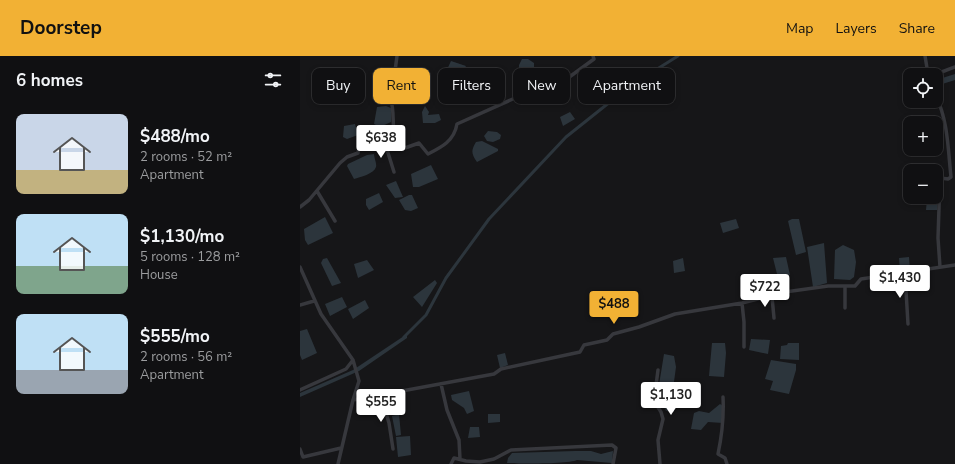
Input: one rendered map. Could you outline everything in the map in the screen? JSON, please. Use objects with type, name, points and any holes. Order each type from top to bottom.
[{"type":"street","points":[[397,56],[391,101],[393,105],[392,121],[396,138],[405,148],[419,143],[428,154],[446,144],[456,132],[456,124],[515,98],[531,98],[557,90],[568,84],[568,78],[593,57],[598,56]]},
{"type":"street","points":[[924,56],[927,68]]},
{"type":"street","points":[[943,72],[955,67]]},
{"type":"street","points":[[940,268],[938,238],[940,178],[950,177],[945,122],[942,108]]},
{"type":"street","points":[[300,207],[317,191],[340,163],[348,157],[358,153],[360,137],[377,136],[384,140],[396,138]]},
{"type":"street","points":[[384,140],[394,172]]},
{"type":"street","points":[[317,191],[335,221]]},
{"type":"street","points":[[353,400],[494,374],[501,368],[580,352],[584,345],[607,340],[613,334],[639,327],[675,314],[742,304],[772,297],[785,292],[828,286],[844,287],[858,285],[861,279],[905,274],[955,265]]},
{"type":"street","points":[[300,267],[314,301],[353,360],[357,372],[358,382],[338,464]]},
{"type":"street","points":[[905,274],[908,324]]},
{"type":"street","points":[[844,287],[844,308]]},
{"type":"street","points":[[772,297],[774,318]]},
{"type":"street","points":[[300,304],[314,301]]},
{"type":"street","points":[[742,304],[744,347]]},
{"type":"street","points":[[300,390],[346,369],[353,360]]},
{"type":"street","points":[[658,370],[654,401],[661,412],[663,419],[658,440],[660,464]]},
{"type":"street","points":[[441,384],[447,410],[459,440],[460,459]]},
{"type":"street","points":[[381,396],[389,424],[393,449]]},
{"type":"street","points":[[723,397],[724,421],[718,454],[724,458],[727,464]]},
{"type":"street","points":[[451,464],[452,458],[480,462],[494,459],[511,450],[612,445],[616,448],[613,464]]},
{"type":"street","points":[[300,449],[303,457],[341,448]]},
{"type":"shaded area","points":[[522,59],[528,59],[534,63],[534,68],[519,68]]},
{"type":"shaded area","points":[[451,61],[466,66],[465,68],[448,68]]},
{"type":"shaded area","points":[[955,74],[955,80],[943,84],[943,78]]},
{"type":"shaded area","points":[[386,106],[391,108],[391,122],[380,127],[374,124],[377,107]]},
{"type":"shaded area","points":[[425,106],[429,112],[428,115],[439,114],[441,120],[435,123],[423,123],[422,112]]},
{"type":"shaded area","points":[[570,112],[575,119],[563,126],[560,117]]},
{"type":"shaded area","points":[[355,124],[358,135],[347,139],[343,137],[344,126]]},
{"type":"shaded area","points":[[488,131],[497,132],[501,135],[500,139],[493,142],[487,141],[484,136]]},
{"type":"shaded area","points":[[482,141],[498,149],[498,151],[477,162],[473,154],[473,147],[476,142]]},
{"type":"shaded area","points":[[374,154],[376,166],[373,172],[354,179],[347,166],[348,164],[367,155]]},
{"type":"shaded area","points":[[431,165],[438,179],[419,187],[413,187],[411,174]]},
{"type":"shaded area","points":[[396,181],[403,197],[395,198],[386,185]]},
{"type":"shaded area","points":[[379,193],[383,202],[369,210],[366,205],[366,199]]},
{"type":"shaded area","points":[[412,195],[418,208],[411,211],[405,210],[399,200]]},
{"type":"shaded area","points":[[927,204],[938,204],[937,210],[926,210]]},
{"type":"shaded area","points":[[325,217],[333,233],[308,245],[305,240],[304,229]]},
{"type":"shaded area","points":[[736,219],[739,228],[723,233],[720,223]]},
{"type":"shaded area","points":[[792,219],[799,219],[806,252],[796,255],[788,221]]},
{"type":"shaded area","points":[[824,243],[827,283],[813,287],[807,247]]},
{"type":"shaded area","points":[[843,245],[854,250],[856,262],[854,277],[850,280],[834,279],[835,250]]},
{"type":"shaded area","points":[[786,257],[790,275],[778,278],[773,258]]},
{"type":"shaded area","points":[[909,257],[910,270],[900,272],[899,258]]},
{"type":"shaded area","points":[[327,258],[341,283],[332,286],[321,263],[323,259]]},
{"type":"shaded area","points":[[683,258],[685,271],[674,273],[673,261]]},
{"type":"shaded area","points":[[367,260],[374,270],[358,278],[354,264]]},
{"type":"shaded area","points":[[435,280],[437,283],[422,307],[413,297]]},
{"type":"shaded area","points":[[342,297],[347,307],[330,316],[325,304]]},
{"type":"shaded area","points":[[365,300],[369,308],[353,319],[348,309]]},
{"type":"shaded area","points":[[307,329],[317,353],[302,360],[300,355],[300,331]]},
{"type":"shaded area","points":[[407,334],[407,338],[359,371],[300,397],[300,393],[353,370]]},
{"type":"shaded area","points":[[751,339],[770,340],[768,354],[749,350]]},
{"type":"shaded area","points":[[712,343],[725,343],[726,353],[724,377],[709,376]]},
{"type":"shaded area","points":[[788,343],[799,343],[799,360],[780,359],[781,346],[787,345]]},
{"type":"shaded area","points":[[505,353],[508,365],[500,368],[497,355]]},
{"type":"shaded area","points":[[664,354],[674,356],[676,367],[673,389],[659,393],[658,391]]},
{"type":"shaded area","points":[[771,360],[796,364],[796,370],[789,394],[770,390],[773,381],[765,379]]},
{"type":"shaded area","points":[[469,391],[474,411],[467,414],[464,408],[452,400],[451,395]]},
{"type":"shaded area","points":[[675,393],[674,412],[666,411],[663,405],[664,394]]},
{"type":"shaded area","points":[[720,404],[723,406],[723,423],[708,422],[701,430],[691,429],[694,413],[699,411],[709,413]]},
{"type":"shaded area","points":[[399,414],[401,435],[396,436],[392,416]]},
{"type":"shaded area","points":[[488,414],[500,414],[500,422],[488,423]]},
{"type":"shaded area","points":[[470,427],[479,427],[480,437],[468,438]]},
{"type":"shaded area","points":[[410,436],[411,455],[398,457],[396,437]]},
{"type":"shaded area","points":[[591,451],[601,454],[613,451],[612,463],[577,460],[531,464],[507,463],[508,458],[512,453]]},
{"type":"waterway","points":[[404,337],[426,315],[446,278],[489,219],[566,137],[630,86],[678,56]]}]
